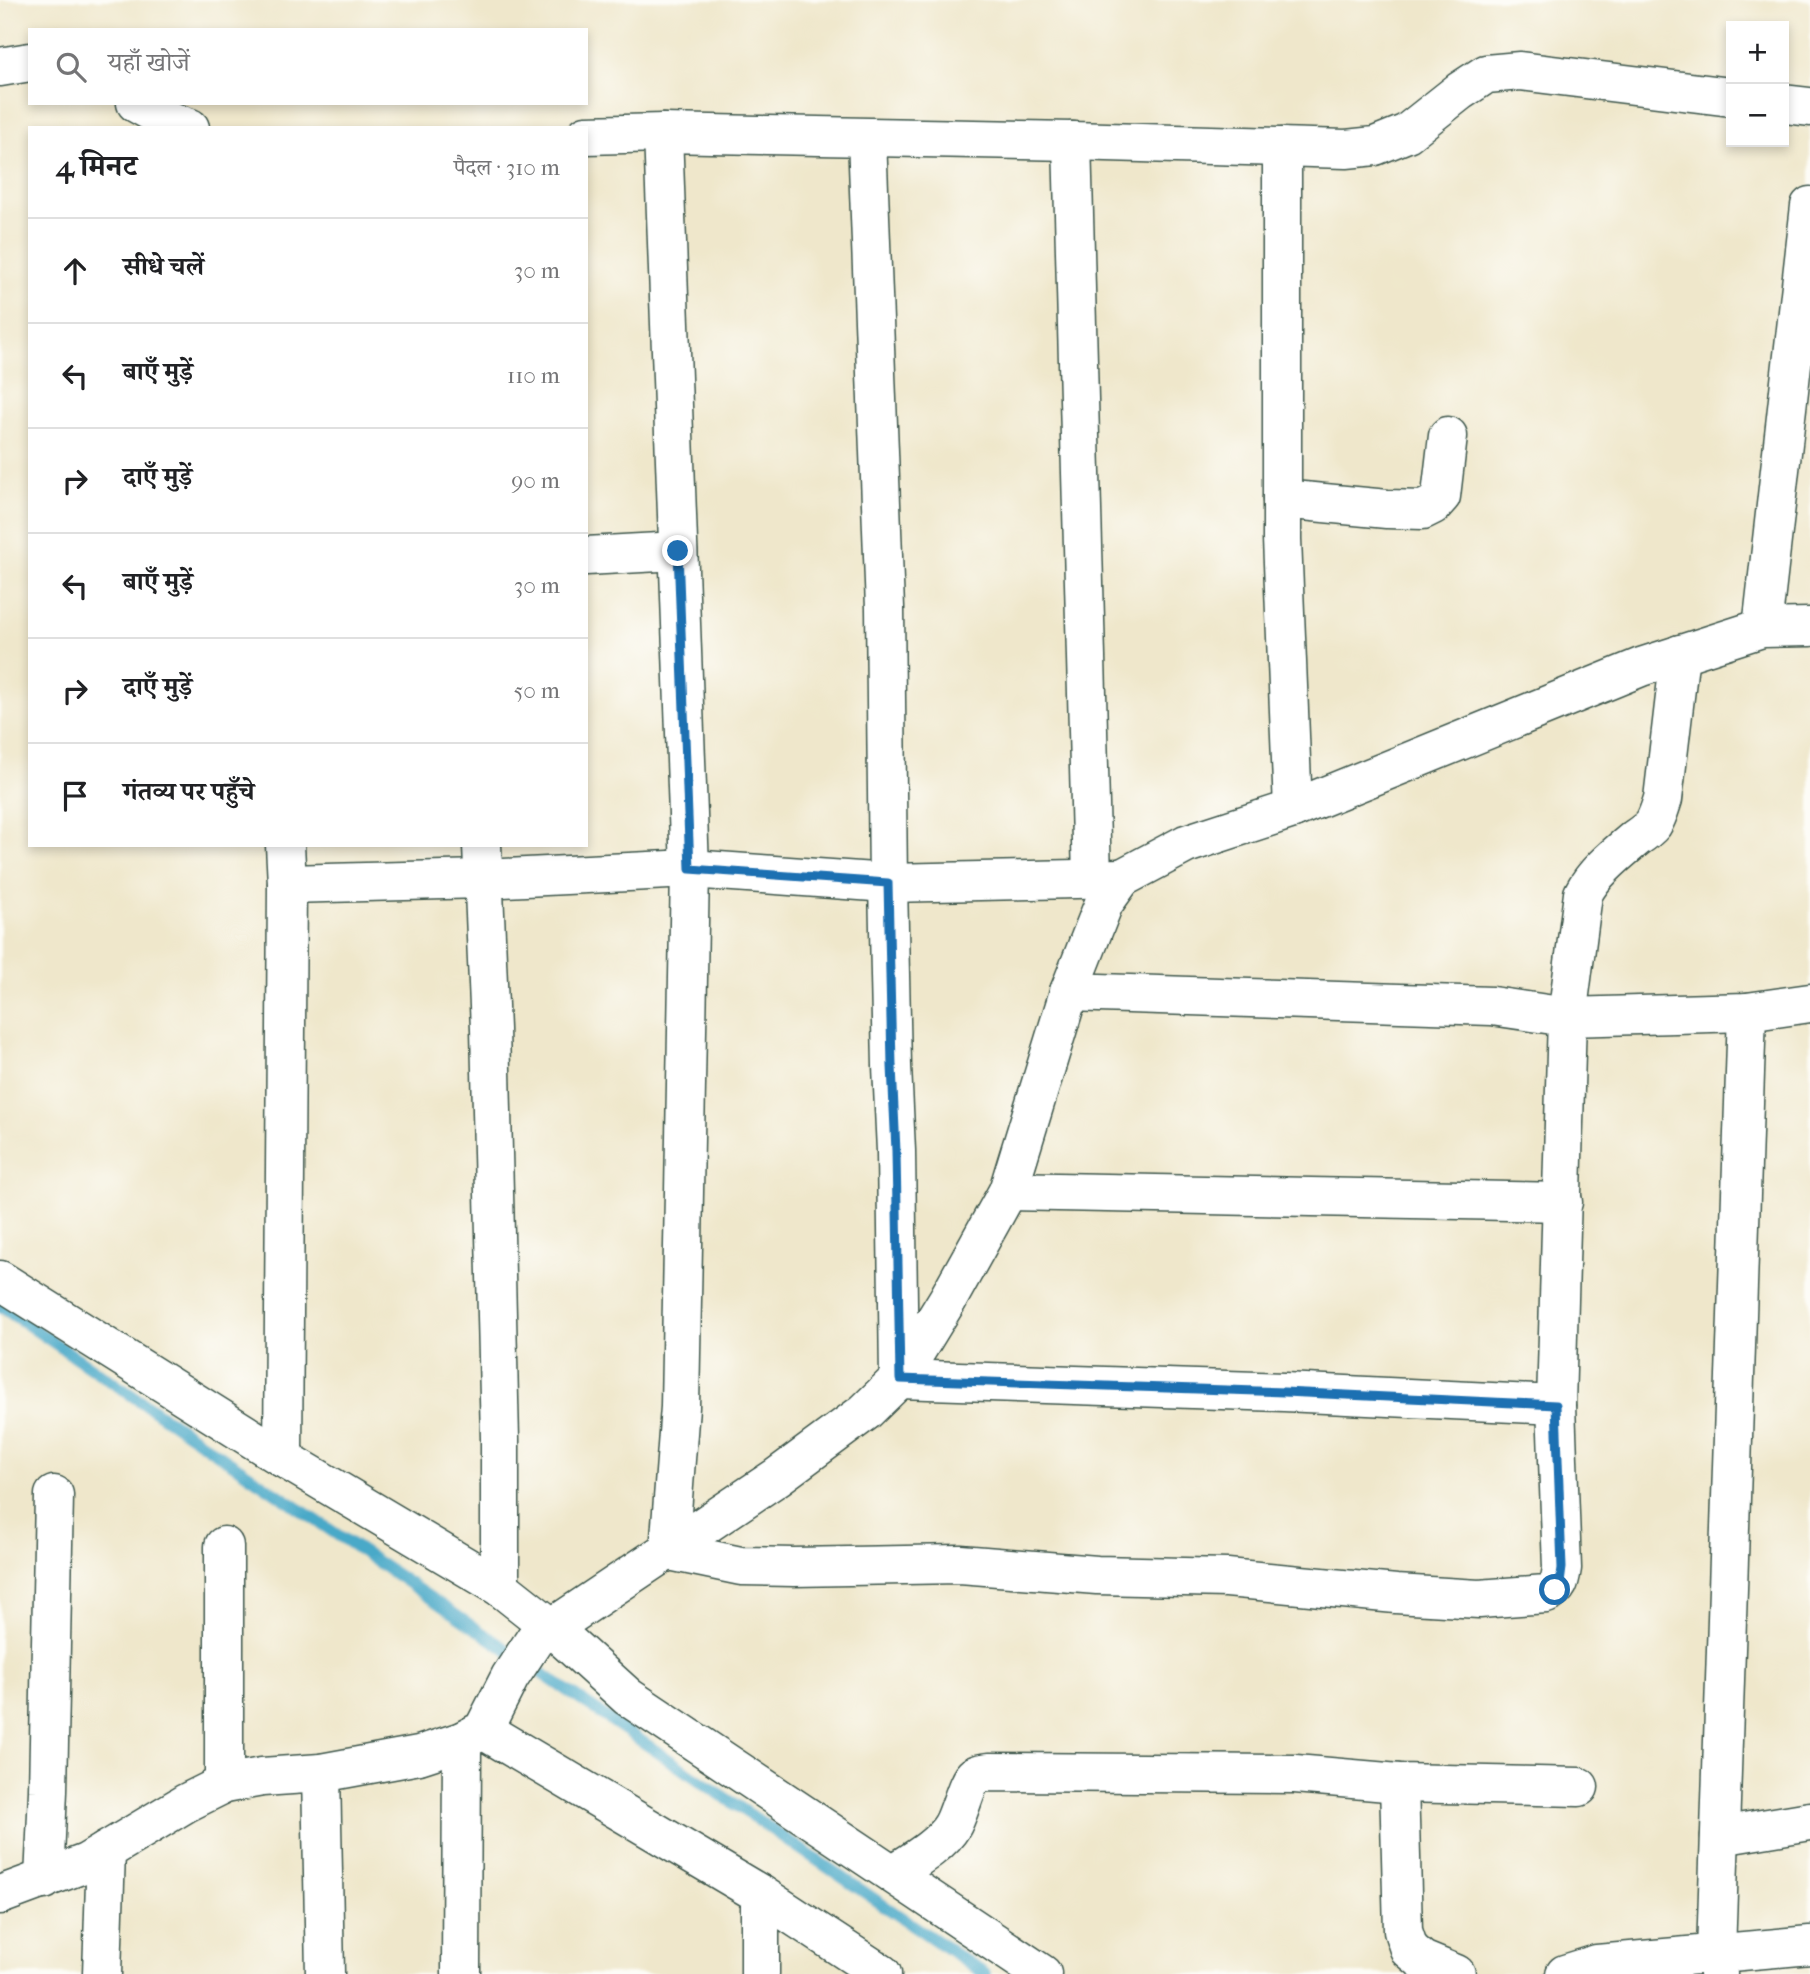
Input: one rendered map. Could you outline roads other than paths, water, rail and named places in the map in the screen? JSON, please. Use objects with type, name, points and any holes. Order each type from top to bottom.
[{"type":"street","points":[[0,67],[28,62]]},
{"type":"street","points":[[588,135],[663,133],[1346,149],[1375,146],[1407,133],[1486,74],[1520,71],[1726,96]]},
{"type":"street","points":[[140,105],[184,126]]},
{"type":"street","points":[[1789,105],[1810,107]]},
{"type":"street","points":[[663,133],[690,869],[680,1407],[668,1551]]},
{"type":"street","points":[[867,138],[885,608],[888,883],[900,1379]]},
{"type":"street","points":[[461,1974],[473,1735],[510,1677],[541,1637],[777,1477],[865,1412],[900,1379],[1009,1191],[1069,992],[1104,903],[1107,878],[1072,141]]},
{"type":"street","points":[[1282,147],[1282,539],[1293,809]]},
{"type":"street","points":[[1762,628],[1810,206]]},
{"type":"street","points":[[1282,499],[1423,510],[1433,505],[1441,496],[1448,436]]},
{"type":"street","points":[[588,556],[678,551]]},
{"type":"street","points":[[287,884],[483,862],[690,869],[888,883],[1107,878],[1186,844],[1293,809],[1641,667],[1762,628],[1810,627]]},
{"type":"street","points":[[668,1551],[741,1566],[960,1564],[1097,1575],[1227,1578],[1479,1599],[1546,1594],[1555,1590],[1560,1583],[1562,1568],[1556,1405],[1567,1017],[1583,894],[1598,872],[1651,828],[1658,816],[1663,799],[1680,654]]},
{"type":"street","points":[[283,1458],[285,847]]},
{"type":"street","points":[[483,862],[500,1439],[500,1587]]},
{"type":"street","points":[[1069,992],[1492,1006],[1567,1017],[1747,1012],[1810,1003]]},
{"type":"street","points":[[1717,1964],[1747,1012]]},
{"type":"street","points":[[1009,1191],[1563,1202]]},
{"type":"street","points":[[0,1280],[283,1458],[500,1587],[541,1637],[1042,1974]]},
{"type":"street","points":[[900,1379],[1284,1392],[1556,1405]]},
{"type":"street","points":[[44,1880],[54,1495]]},
{"type":"street","points":[[224,1546],[224,1784]]},
{"type":"street","points":[[0,1895],[86,1863],[186,1803],[224,1784],[262,1777],[321,1773],[419,1755],[473,1735],[760,1894],[883,1974]]},
{"type":"street","points":[[893,1874],[936,1844],[950,1830],[960,1812],[971,1779],[977,1774],[989,1772],[1295,1774],[1399,1783],[1579,1787]]},
{"type":"street","points":[[321,1773],[325,1974]]},
{"type":"street","points":[[1399,1783],[1403,1931],[1409,1949],[1422,1960],[1456,1974]]},
{"type":"street","points":[[1720,1836],[1810,1821]]},
{"type":"street","points":[[102,1974],[106,1851]]},
{"type":"street","points":[[760,1894],[760,1974]]},
{"type":"street","points":[[1565,1974],[1597,1964],[1717,1964],[1810,1945]]},
{"type":"waterway","points":[[0,1306],[985,1974]]}]
